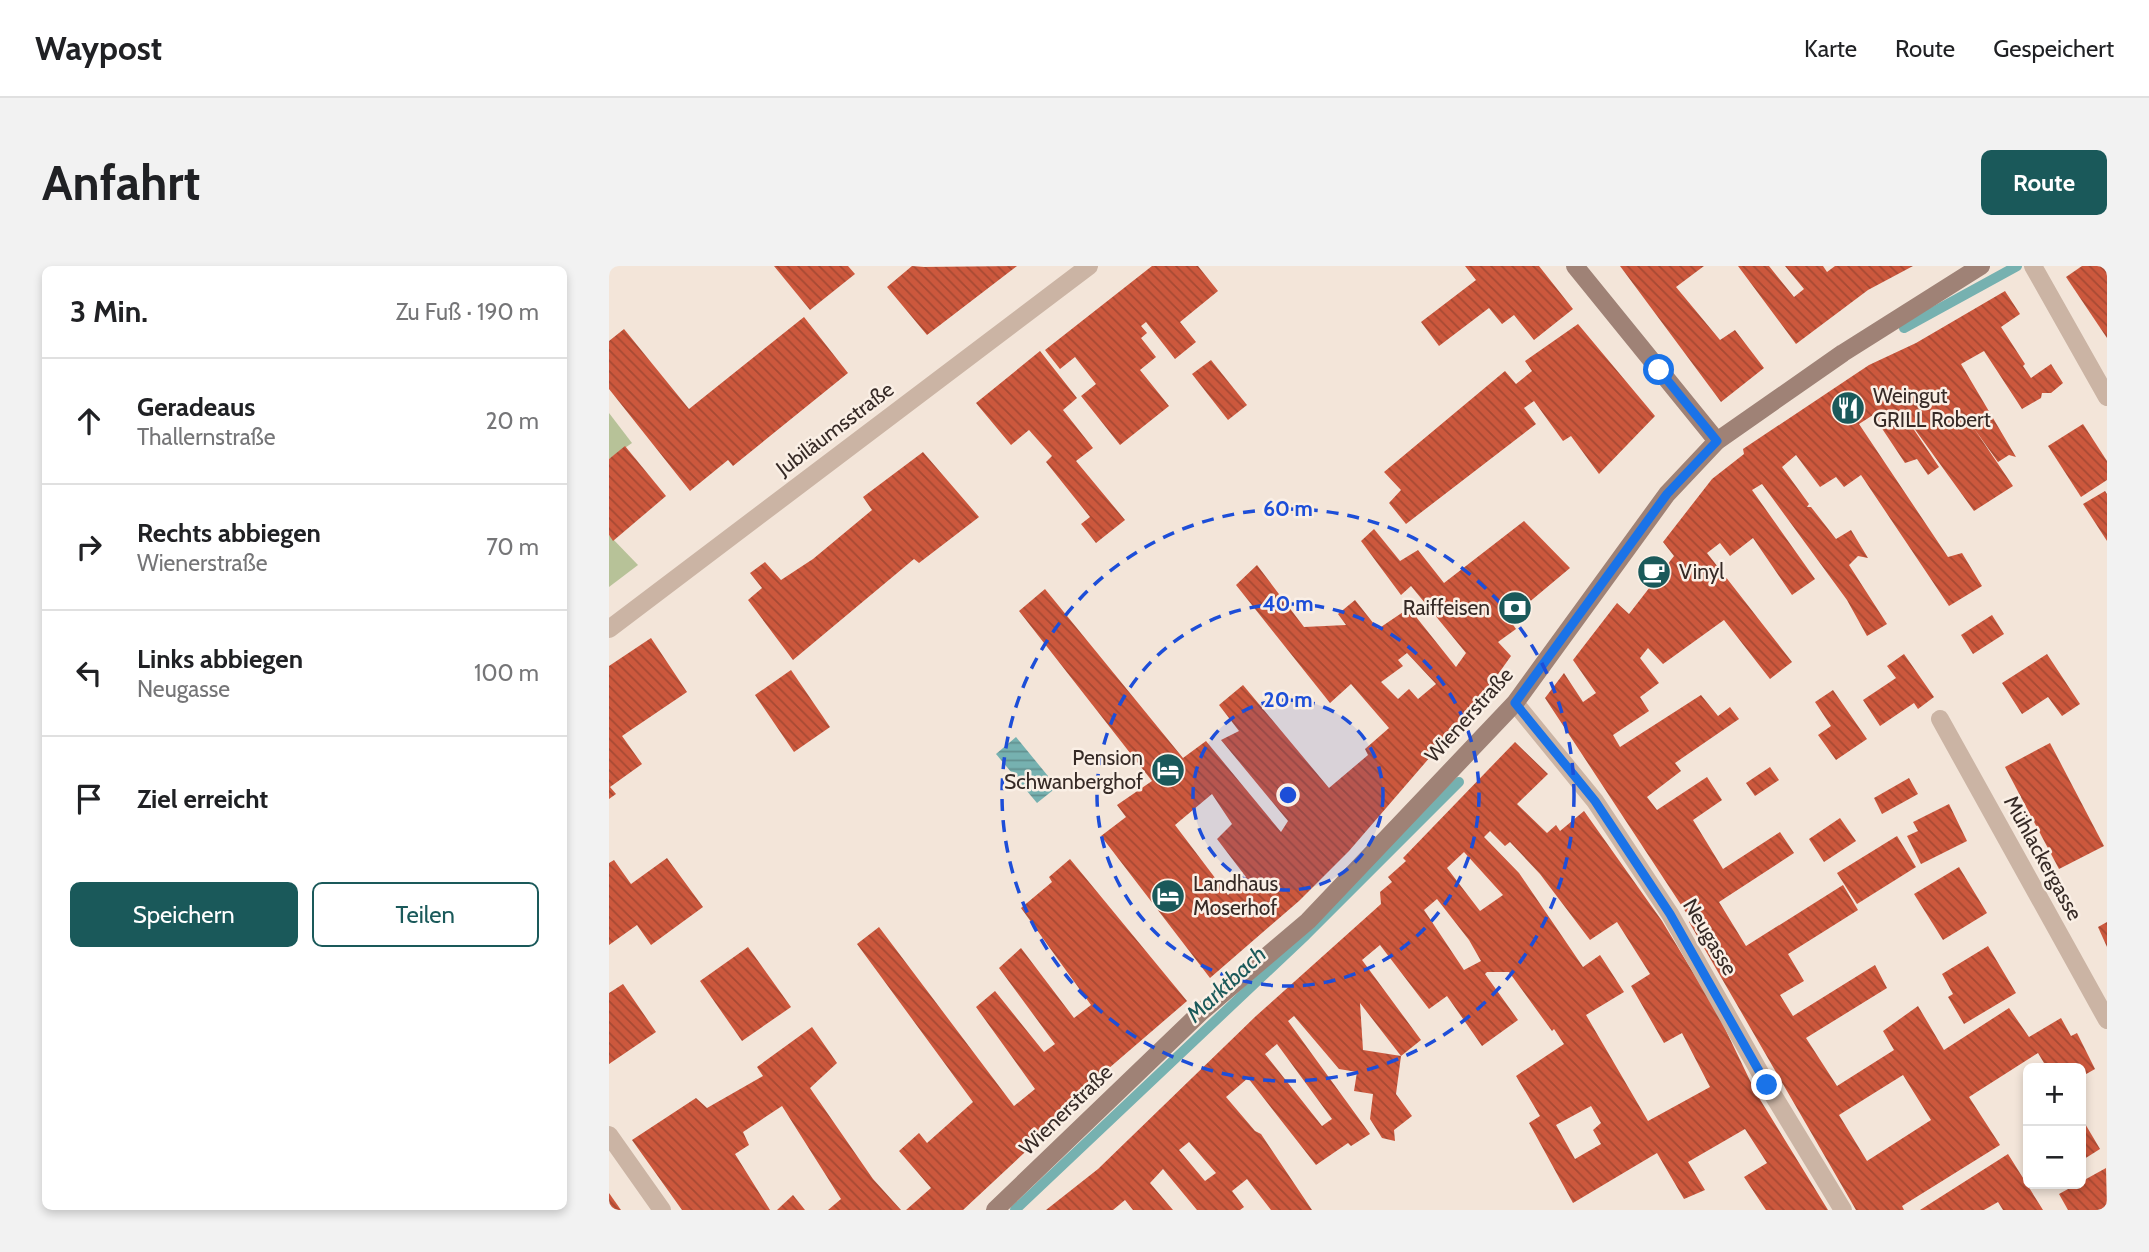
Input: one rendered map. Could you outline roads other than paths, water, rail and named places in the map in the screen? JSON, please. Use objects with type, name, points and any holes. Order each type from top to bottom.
[{"type":"street","name":"Jubiläumsstraße","points":[[609,629],[1089,266]]},
{"type":"street","points":[[1575,266],[1717,441]]},
{"type":"street","name":"Wienerstraße","points":[[995,1210],[1200,1013],[1308,921],[1515,703],[1667,494],[1717,441],[1843,353],[1981,266]]},
{"type":"street","points":[[2033,266],[2107,397]]},
{"type":"street","name":"Neugasse","points":[[1515,703],[1595,801],[1670,914],[1767,1085],[1843,1210]]},
{"type":"street","name":"Mühlackergasse","points":[[1940,719],[2107,1020]]},
{"type":"street","points":[[609,1135],[662,1210]]},
{"type":"water","points":[[1016,737],[1057,787],[1037,803],[996,754]]},
{"type":"waterway","name":"Marktbach","points":[[1904,328],[2017,266]]},
{"type":"waterway","name":"Marktbach","points":[[1015,1210],[1306,935],[1459,782]]},
{"type":"place","name":"Weingut GRILL Robert","points":[[1848,408]]},
{"type":"place","name":"Vinyl","points":[[1654,572]]},
{"type":"place","name":"Raiffeisen","points":[[1515,608]]},
{"type":"place","name":"Pension Schwanberghof","points":[[1168,770]]},
{"type":"place","name":"Landhaus Moserhof","points":[[1168,896]]}]
